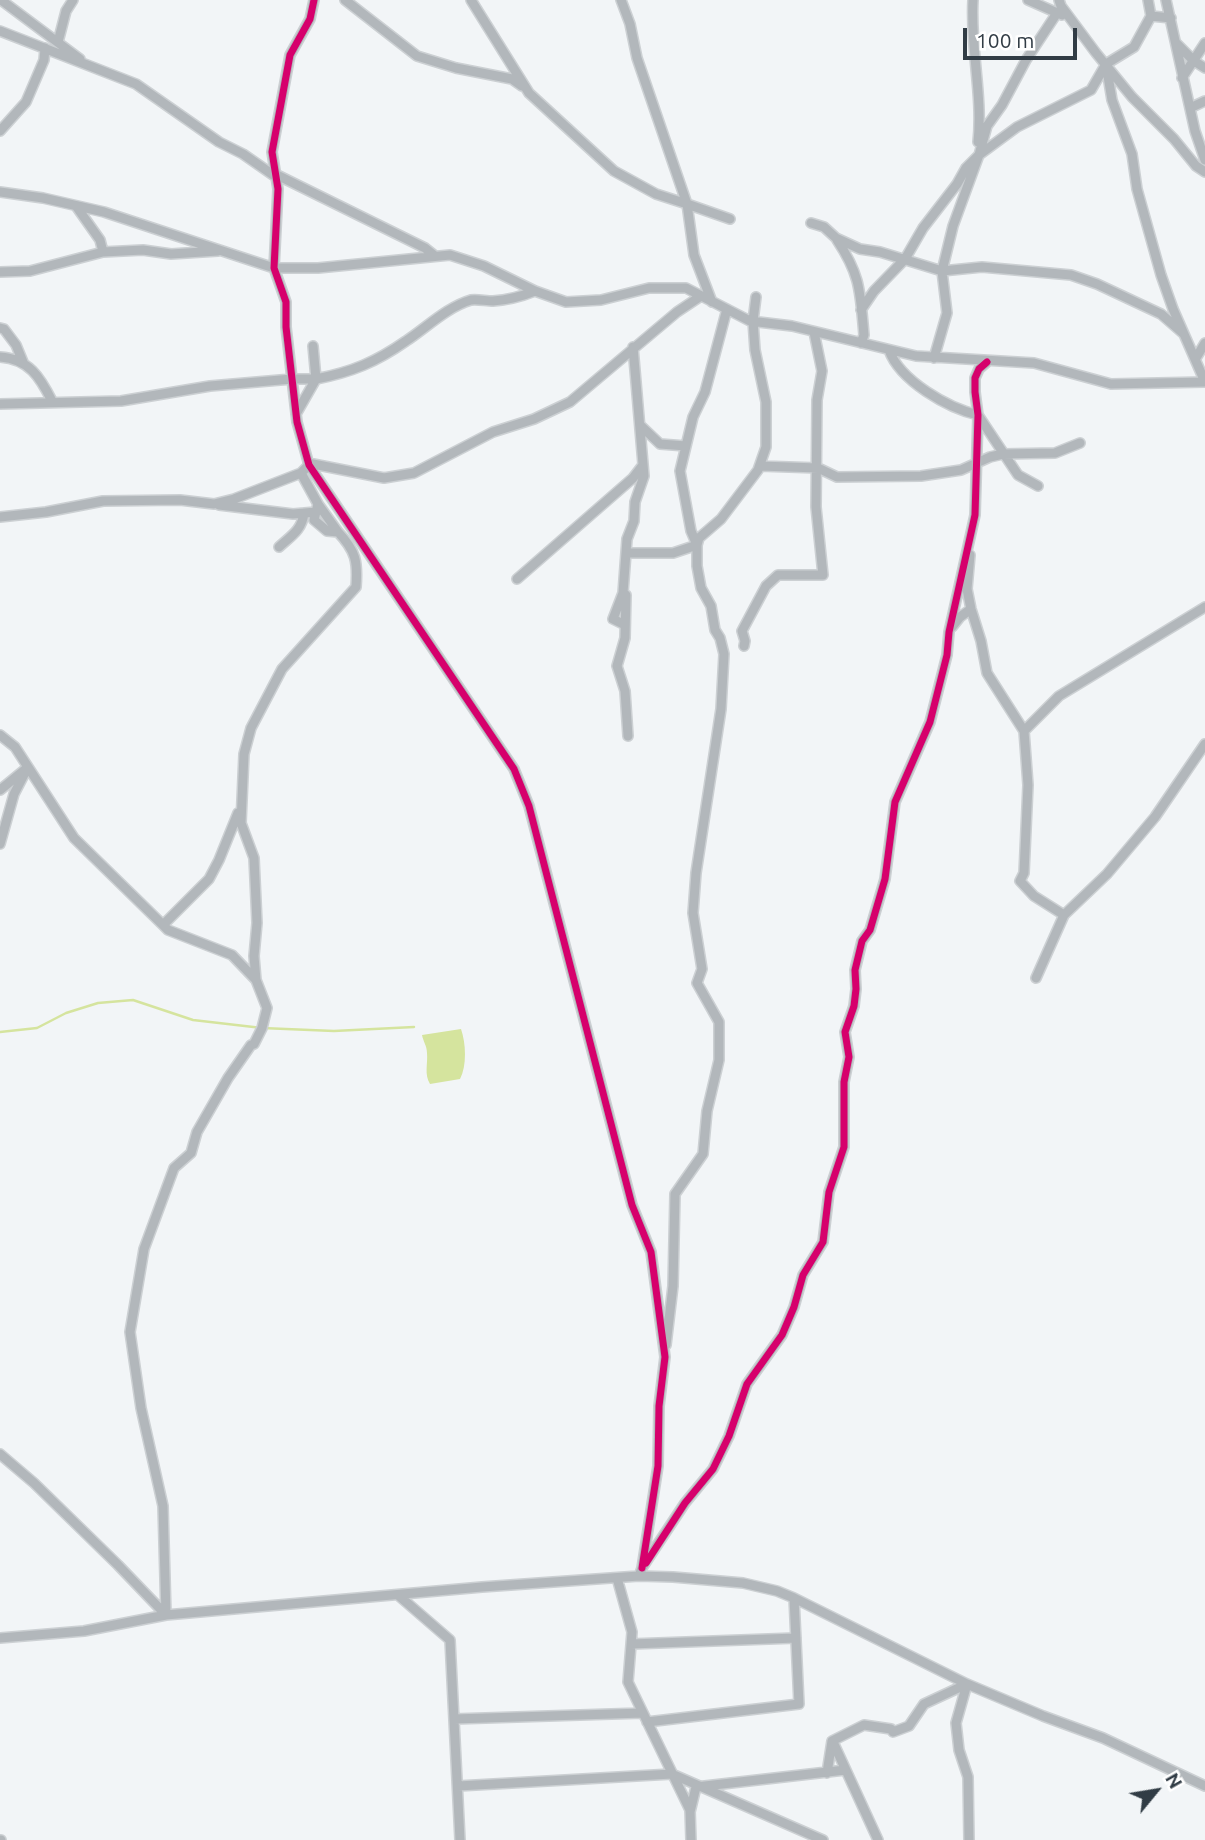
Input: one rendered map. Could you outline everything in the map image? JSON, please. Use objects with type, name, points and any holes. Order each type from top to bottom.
[{"type":"street","points":[[1,0],[88,64]]},
{"type":"street","points":[[58,42],[66,11],[73,0]]},
{"type":"street","points":[[314,0],[310,19],[290,55],[272,152],[278,189],[274,268],[286,302],[296,414],[309,464],[514,769],[528,806],[632,1205],[651,1252],[665,1357]]},
{"type":"street","points":[[345,0],[417,56],[456,68],[512,79],[614,171],[656,194],[730,219]]},
{"type":"street","points":[[471,0],[524,88]]},
{"type":"street","points":[[621,0],[630,24],[637,58],[687,204],[694,255],[712,302]]},
{"type":"street","points":[[973,0],[971,29],[980,120],[979,155]]},
{"type":"street","points":[[1028,0],[1070,19]]},
{"type":"street","points":[[1059,0],[1070,19],[1132,97],[1174,139],[1196,166],[1205,172]]},
{"type":"street","points":[[861,310],[874,291],[905,259],[923,228],[966,168],[979,155],[1017,127],[1091,90],[1106,64],[1134,47],[1151,16],[1148,0]]},
{"type":"street","points":[[1166,0],[1182,78],[1205,160]]},
{"type":"street","points":[[934,358],[947,313],[942,271],[953,226],[987,126],[1057,13]]},
{"type":"street","points":[[1151,16],[1171,18]]},
{"type":"street","points":[[0,31],[136,84],[219,142],[276,176],[425,248],[435,256]]},
{"type":"street","points":[[1176,43],[1205,68]]},
{"type":"street","points":[[1182,78],[1205,43]]},
{"type":"street","points":[[0,131],[26,102],[44,60],[45,48]]},
{"type":"street","points":[[0,191],[76,206],[274,268],[318,268],[450,255],[484,266],[535,291],[566,302],[601,300],[649,288],[686,288],[753,321],[916,356],[1034,363],[1111,384],[1205,382],[1173,309],[1145,222],[1132,154],[1112,100],[1106,64]]},
{"type":"street","points":[[1190,108],[1205,101]]},
{"type":"street","points":[[76,206],[100,240],[103,253]]},
{"type":"street","points":[[811,223],[824,227],[836,238],[852,262],[858,281],[863,335],[861,343]]},
{"type":"street","points":[[836,238],[860,249],[880,252],[942,271],[982,267],[1071,275],[1161,314],[1184,334]]},
{"type":"street","points":[[0,272],[30,271],[103,253],[143,250],[171,254],[223,251]]},
{"type":"street","points":[[0,404],[121,401],[210,386],[316,379],[363,366],[405,342],[443,314],[472,300],[516,299],[535,291]]},
{"type":"street","points":[[309,464],[384,478],[414,473],[493,432],[534,419],[570,402],[633,347],[701,296]]},
{"type":"street","points":[[641,1572],[658,1465],[659,1406],[673,1286],[675,1194],[703,1154],[707,1111],[719,1060],[719,1022],[697,983],[702,969],[693,913],[721,709],[724,654],[715,630],[711,606],[701,588],[697,545],[699,538],[721,519],[742,493],[760,466],[766,447],[766,402],[755,350],[753,321],[756,297]]},
{"type":"street","points":[[697,545],[691,531],[680,471],[693,417],[705,392],[727,309]]},
{"type":"street","points":[[0,328],[4,329],[16,345],[23,362],[37,374],[52,401]]},
{"type":"street","points":[[744,646],[746,640],[742,631],[766,586],[778,575],[823,575],[816,507],[817,400],[822,371],[814,332]]},
{"type":"street","points":[[1196,358],[1205,343]]},
{"type":"street","points":[[296,414],[316,379],[313,346]]},
{"type":"street","points":[[628,736],[625,691],[617,666],[625,638],[625,625],[613,619],[626,579],[627,539],[634,521],[635,502],[645,476],[633,347]]},
{"type":"street","points":[[889,350],[899,366],[921,388],[957,410],[978,415],[1018,475],[1038,486]]},
{"type":"street","points":[[0,357],[23,362]]},
{"type":"street","points":[[987,362],[979,369],[975,378],[978,463],[967,589],[981,641],[986,673],[1024,731],[1028,785],[1024,873],[1020,881],[1034,896],[1064,915]]},
{"type":"street","points":[[641,426],[660,444],[686,446]]},
{"type":"street","points":[[760,466],[818,468],[837,477],[920,476],[949,473],[1003,454],[1055,453],[1080,443]]},
{"type":"street","points":[[214,504],[301,473],[309,464]]},
{"type":"street","points":[[517,579],[633,478],[643,466]]},
{"type":"street","points":[[166,1615],[163,1506],[141,1408],[130,1332],[144,1249],[174,1168],[191,1153],[197,1132],[228,1078],[254,1044],[267,1008],[256,980],[254,858],[241,823],[244,754],[251,728],[282,669],[356,587],[358,570],[353,548],[317,508],[301,473]]},
{"type":"street","points":[[0,517],[47,512],[103,501],[180,500],[299,514],[317,508],[338,508]]},
{"type":"street","points":[[279,547],[298,532],[299,514]]},
{"type":"street","points":[[641,1572],[685,1503],[713,1469],[729,1436],[747,1384],[782,1335],[803,1275],[823,1242],[829,1192],[844,1147],[844,1082],[849,1057],[845,1032],[854,1006],[855,970],[862,941],[870,930],[885,879],[895,802],[930,722],[947,654],[964,563],[971,542]]},
{"type":"street","points":[[626,553],[673,553],[697,545]]},
{"type":"street","points":[[1024,731],[1059,696],[1205,607]]},
{"type":"street","points":[[949,632],[960,617],[971,609]]},
{"type":"street","points":[[0,735],[15,747],[74,838],[168,930],[232,955],[256,980]]},
{"type":"street","points":[[1036,978],[1064,915],[1107,874],[1155,817],[1205,744]]},
{"type":"street","points":[[0,790],[28,767]]},
{"type":"street","points":[[0,844],[14,794],[28,767]]},
{"type":"street","points":[[163,925],[209,879],[240,804]]},
{"type":"street","points":[[0,1454],[34,1483],[166,1615]]},
{"type":"street","points":[[0,1638],[84,1631],[166,1615],[617,1578],[641,1572],[743,1583],[794,1598],[967,1684],[1103,1738],[1205,1786]]},
{"type":"street","points":[[617,1578],[632,1632],[628,1682],[690,1813]]},
{"type":"street","points":[[398,1595],[450,1640],[460,1840]]},
{"type":"street","points":[[454,1719],[645,1718],[799,1704],[794,1598]]},
{"type":"street","points":[[631,1644],[796,1638]]},
{"type":"street","points":[[832,1741],[864,1725],[891,1729],[893,1732],[909,1726],[924,1704],[967,1684]]},
{"type":"street","points":[[967,1684],[956,1723],[959,1750],[968,1777],[969,1840]]},
{"type":"street","points":[[832,1741],[878,1840]]},
{"type":"street","points":[[827,1773],[832,1741]]},
{"type":"street","points":[[696,1787],[845,1770]]},
{"type":"street","points":[[458,1786],[672,1774],[696,1787],[823,1840]]},
{"type":"street","points":[[691,1840],[690,1813],[696,1787]]},
{"type":"shaded area","points":[[461,1029],[465,1054],[460,1079],[430,1084],[427,1050],[422,1035]]},
{"type":"waterway","points":[[0,1032],[37,1028],[66,1013],[98,1003],[133,1000],[193,1020],[262,1028],[334,1031],[414,1027]]},
{"type":"cycle path","points":[[314,0],[310,19],[290,55],[272,152],[278,189],[274,268],[286,302],[286,327],[297,422],[309,465],[514,769],[529,806],[632,1205],[651,1252],[665,1357],[659,1406],[658,1466],[642,1568]]},
{"type":"cycle path","points":[[646,1563],[685,1503],[713,1469],[729,1436],[747,1384],[782,1335],[803,1275],[823,1242],[829,1192],[844,1147],[844,1082],[849,1057],[845,1032],[854,1006],[855,970],[862,941],[870,930],[885,879],[895,802],[930,722],[947,655],[949,632],[975,515],[978,415],[975,378],[979,369],[987,362]]}]
